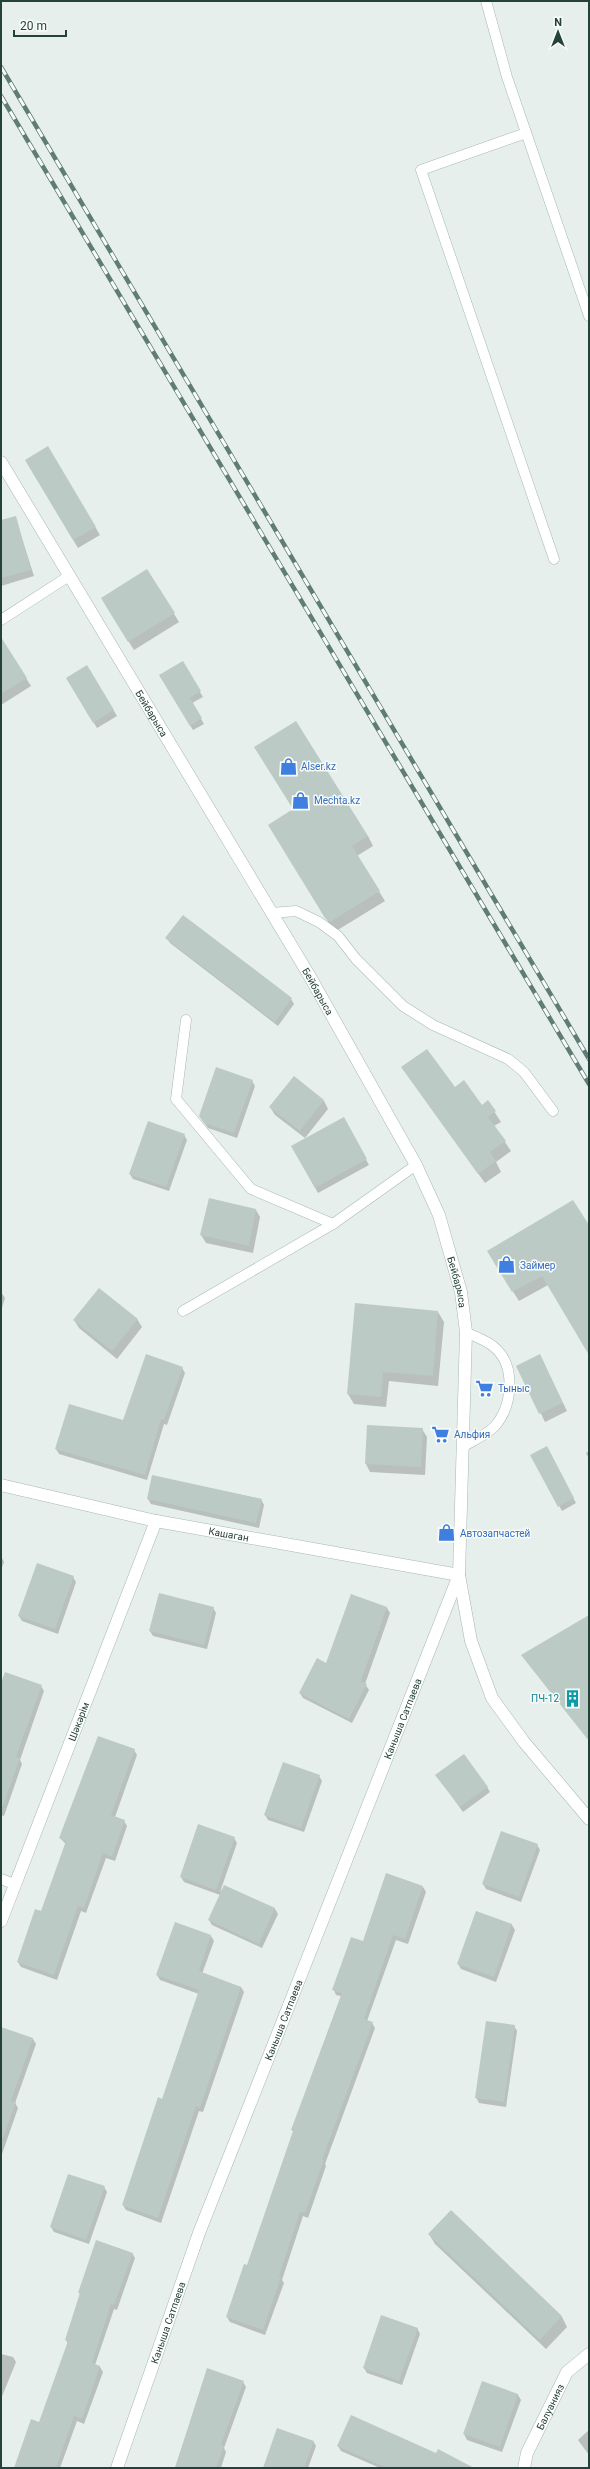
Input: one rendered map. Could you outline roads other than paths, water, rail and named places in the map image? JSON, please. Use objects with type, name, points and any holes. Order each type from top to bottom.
[{"type":"street","name":"Бейбарыса","points":[[1,462],[272,913],[416,1166],[439,1215],[452,1252],[461,1292],[466,1332],[464,1446],[459,1575]]},
{"type":"street","name":"Кашаган","points":[[1,1485],[156,1521],[459,1575]]},
{"type":"street","name":"Шәкәрім","points":[[1,1921],[14,1884],[156,1521]]},
{"type":"street","points":[[459,1575],[471,1641],[492,1698],[524,1742],[589,1819]]},
{"type":"street","name":"Каныша Сатпаева","points":[[117,2468],[199,2233],[459,1575]]},
{"type":"street","name":"Балуанияз","points":[[524,2468],[527,2453],[567,2372],[589,2354]]},
{"type":"lane","points":[[486,1],[526,133],[589,316]]},
{"type":"lane","points":[[526,133],[421,170],[554,560]]},
{"type":"lane","points":[[1,620],[69,576]]},
{"type":"lane","points":[[272,913],[296,911],[319,922],[338,936],[356,959],[403,1006],[433,1025],[508,1059],[524,1072],[553,1111]]},
{"type":"lane","points":[[186,1020],[176,1099],[251,1189],[333,1224]]},
{"type":"lane","points":[[183,1311],[333,1224],[416,1166]]},
{"type":"lane","points":[[464,1446],[495,1427],[505,1411],[510,1383],[505,1359],[493,1346],[466,1332]]},
{"type":"lane","points":[[1,1879],[14,1884]]},
{"type":"railway","points":[[1,67],[589,1059]]},
{"type":"railway","points":[[1,96],[589,1084]]},
{"type":"place","name":"Alser.kz","points":[[288,766]]},
{"type":"place","name":"Mechta.kz","points":[[301,800]]},
{"type":"place","name":"Займер","points":[[507,1265]]},
{"type":"place","name":"Тыныс","points":[[485,1388]]},
{"type":"place","name":"Альфия","points":[[441,1434]]},
{"type":"place","name":"Автозапчастей","points":[[447,1533]]},
{"type":"place","name":"ПЧ-12","points":[[572,1698]]}]
